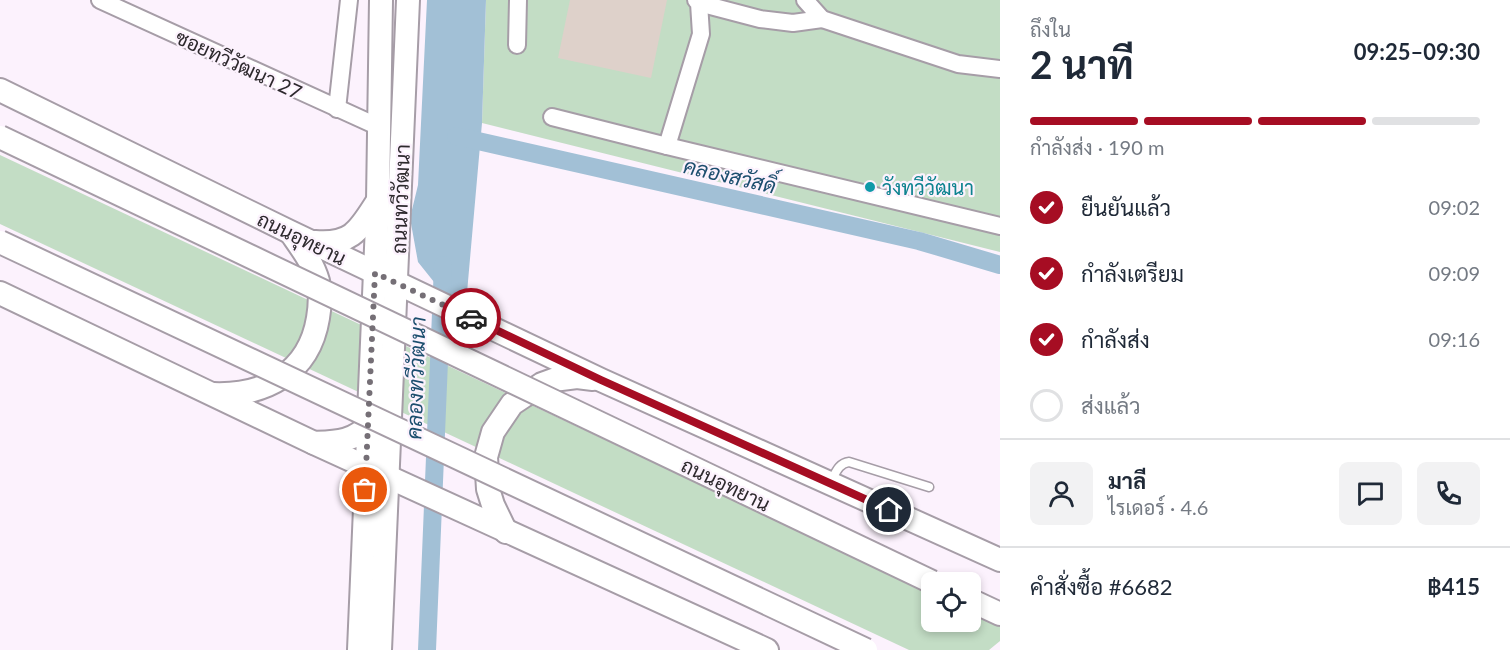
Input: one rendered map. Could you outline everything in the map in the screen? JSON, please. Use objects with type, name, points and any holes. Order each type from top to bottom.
[{"type":"main road","name":"ถนนทวีวัฒนา","points":[[380,650],[384,474],[369,424],[378,201],[381,0]]},
{"type":"main road","name":"ถนนทวีวัฒนา","points":[[359,650],[384,474],[401,285],[408,0]]},
{"type":"main road","name":"ถนนอุทยาน","points":[[0,90],[310,242],[601,380],[1000,560]]},
{"type":"main road","name":"ถนนอุทยาน","points":[[0,137],[921,577]]},
{"type":"main road","points":[[310,242],[332,243],[344,240],[355,233],[378,201]]},
{"type":"main road","points":[[210,394],[234,395],[265,388],[283,378],[304,357],[315,334],[321,303],[318,282],[310,261],[290,232]]},
{"type":"main road","points":[[0,242],[866,650]]},
{"type":"main road","points":[[0,293],[314,443],[767,650]]},
{"type":"main road","points":[[506,532],[488,489],[486,457],[493,432],[512,404],[542,384],[577,377],[601,380]]},
{"type":"main road","points":[[314,443],[345,440],[361,434],[369,424]]},
{"type":"main road","points":[[947,536],[1000,572]]},
{"type":"main road","points":[[981,605],[1000,614]]},
{"type":"street","name":"ซอยทวีวัฒนา 27","points":[[100,0],[379,127]]},
{"type":"street","points":[[337,109],[350,0]]},
{"type":"street","points":[[517,45],[518,0]]},
{"type":"street","points":[[805,0],[822,20]]},
{"type":"street","points":[[667,146],[701,34],[698,1],[760,19],[793,23],[822,20],[958,64],[1000,69]]},
{"type":"street","points":[[552,117],[1000,226]]},
{"type":"lane","points":[[830,483],[840,466],[849,462],[929,487]]},
{"type":"green space","name":"วังทวีวัฒนา","points":[[486,0],[1000,0],[1000,252],[482,123]]},
{"type":"green space","points":[[0,155],[921,588],[921,632],[981,632],[981,616],[1000,625],[1000,641],[989,650],[909,650],[0,224]]},
{"type":"water","points":[[427,0],[486,0],[482,123],[466,304],[438,287],[418,262],[410,218],[418,185]]},
{"type":"building","points":[[570,0],[667,0],[651,78],[558,58]]},
{"type":"waterway","name":"คลองสวัสดิ์","points":[[456,136],[919,241],[1000,265]]},
{"type":"waterway","name":"คลองทวีวัฒนา","points":[[427,650],[443,265]]},
{"type":"way so far","points":[[365,490],[375,273],[471,318]]},
{"type":"place","name":"วังทวีวัฒนา","points":[[870,187]]},
{"type":"route","points":[[471,318],[601,380],[889,510]]}]
